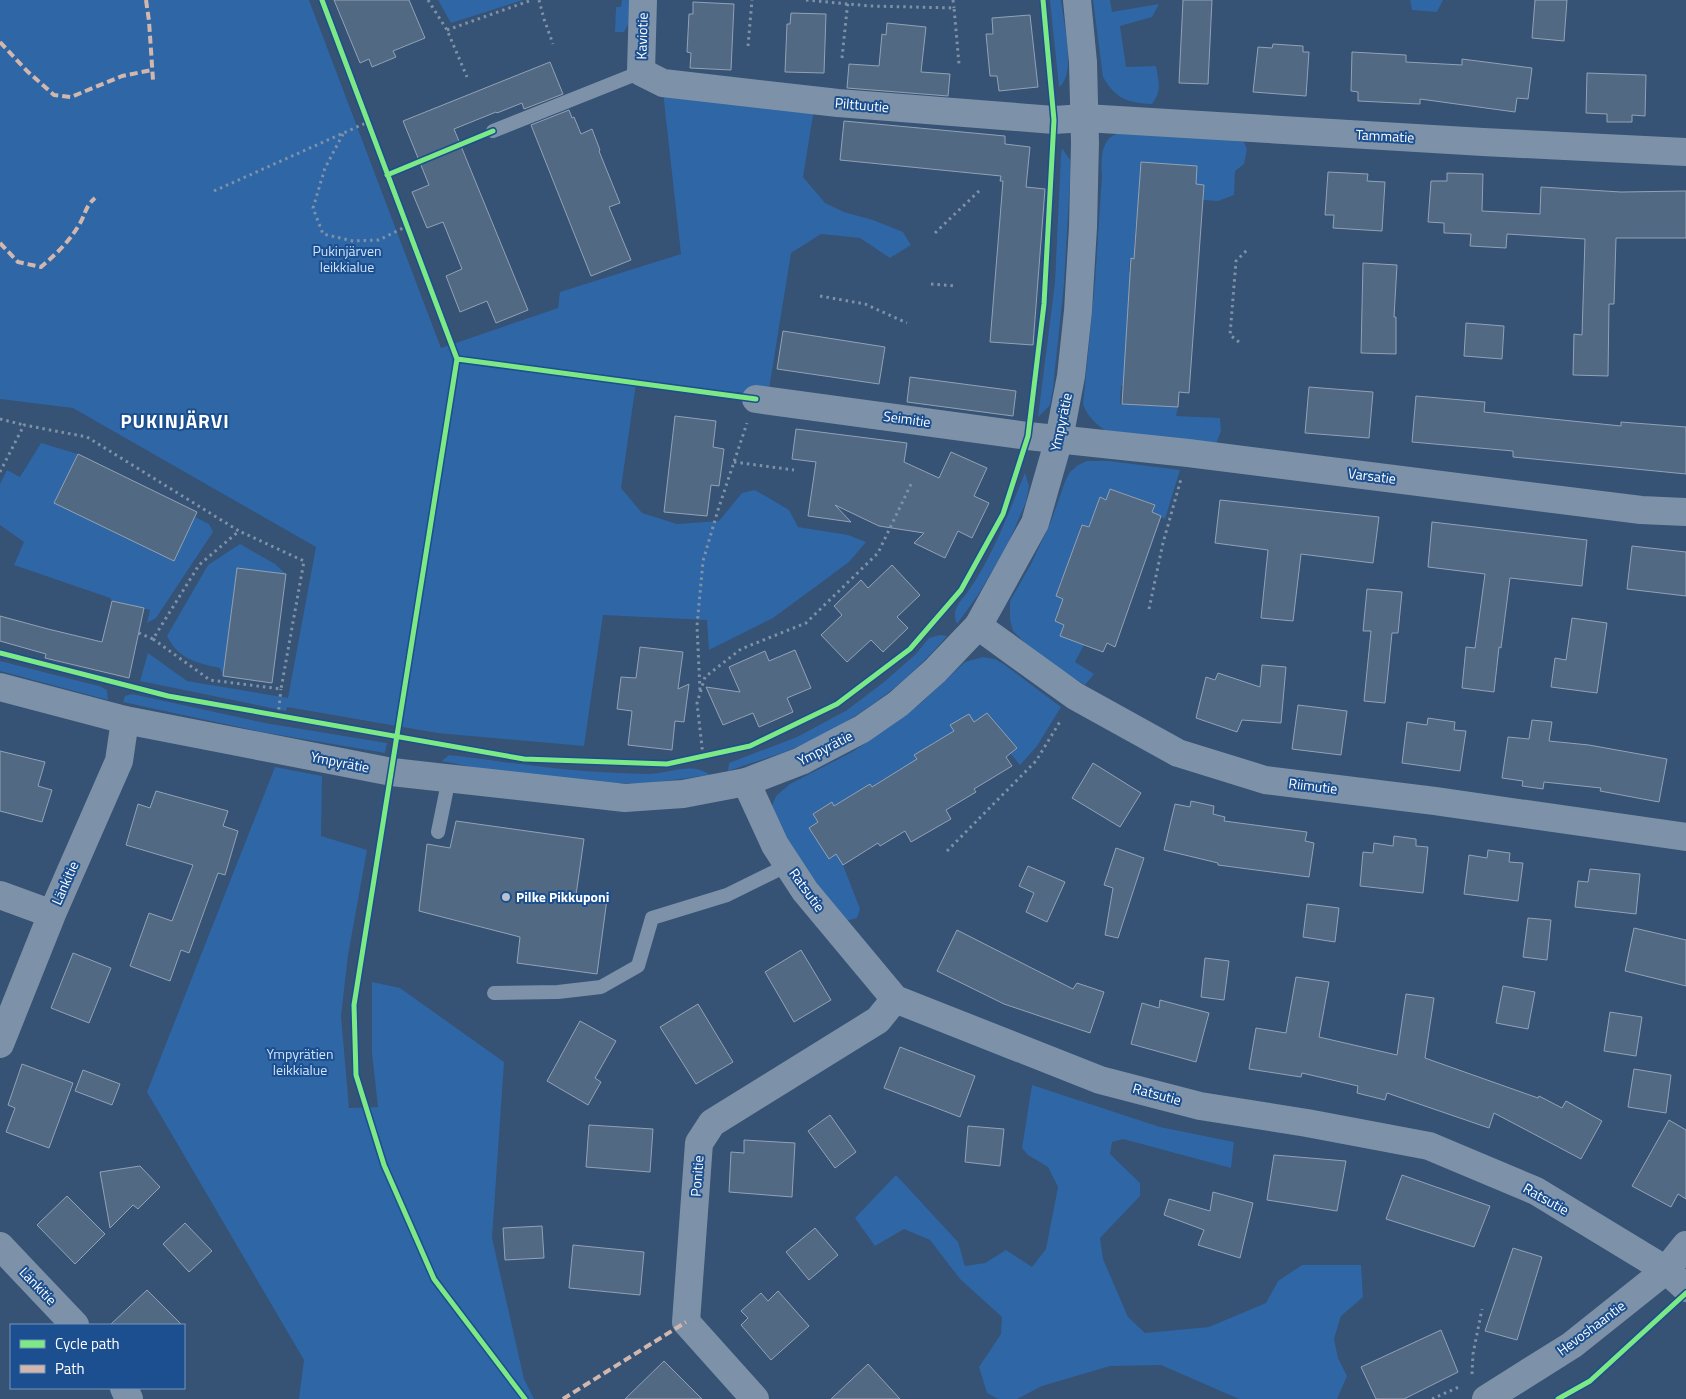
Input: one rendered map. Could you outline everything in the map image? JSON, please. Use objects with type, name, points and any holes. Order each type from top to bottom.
[{"type":"street","name":"Kaviotie","points":[[641,72],[643,0]]},
{"type":"street","name":"Ympyrätie","points":[[0,687],[125,720],[392,772],[625,798],[683,794],[746,782],[801,760],[862,729],[898,704],[935,671],[978,626],[1035,523],[1059,439],[1071,376],[1078,311],[1084,227],[1085,118],[1083,62],[1077,0]]},
{"type":"street","name":"Pilttuutie","points":[[641,72],[663,83],[838,103],[1054,120],[1085,118]]},
{"type":"street","name":"Tammatie","points":[[1085,118],[1686,152]]},
{"type":"street","name":"Seimitie","points":[[756,398],[1059,439]]},
{"type":"street","name":"Varsatie","points":[[1059,439],[1188,453],[1641,510],[1686,512]]},
{"type":"street","name":"Riimutie","points":[[978,626],[1075,696],[1178,753],[1265,780],[1435,801],[1686,837]]},
{"type":"street","name":"Länkitie","points":[[0,1044],[52,914],[119,762],[125,720]]},
{"type":"street","name":"Ratsutie","points":[[746,782],[775,845],[805,891],[895,999],[1100,1080],[1200,1106],[1307,1123],[1429,1146],[1536,1191],[1666,1270],[1686,1288]]},
{"type":"street","points":[[0,895],[52,914]]},
{"type":"street","name":"Ponitie","points":[[755,1399],[686,1322],[699,1143],[712,1123],[878,1020],[895,999]]},
{"type":"street","name":"Hevoshaantie","points":[[1474,1388],[1572,1345],[1666,1270],[1686,1245]]},
{"type":"street","name":"Länkitie","points":[[0,1246],[74,1324]]},
{"type":"lane","points":[[493,131],[641,72]]},
{"type":"lane","points":[[438,832],[449,778]]},
{"type":"lane","points":[[494,993],[558,992],[601,987],[638,966],[652,918],[727,895],[788,865]]},
{"type":"path","points":[[428,0],[447,30],[467,77]]},
{"type":"path","points":[[447,30],[532,0]]},
{"type":"path","points":[[539,0],[553,44]]},
{"type":"path","points":[[748,46],[752,0]]},
{"type":"path","points":[[806,0],[954,8]]},
{"type":"path","points":[[953,0],[959,64]]},
{"type":"path","points":[[842,58],[848,2]]},
{"type":"path","points":[[365,114],[371,130]]},
{"type":"path","points":[[214,191],[368,122]]},
{"type":"path","points":[[343,134],[325,168],[312,208],[323,234],[354,241],[379,240],[407,226]]},
{"type":"path","points":[[935,233],[981,189]]},
{"type":"path","points":[[404,218],[410,235]]},
{"type":"path","points":[[1239,342],[1230,335],[1234,275],[1236,261],[1247,250]]},
{"type":"path","points":[[931,284],[955,286]]},
{"type":"path","points":[[820,296],[865,304],[907,323]]},
{"type":"path","points":[[700,693],[697,626],[703,561],[718,510],[756,398]]},
{"type":"path","points":[[0,419],[86,436],[239,531],[304,561],[281,689],[278,716]]},
{"type":"path","points":[[0,472],[24,425]]},
{"type":"path","points":[[1149,609],[1163,543],[1188,453]]},
{"type":"path","points":[[734,462],[794,470]]},
{"type":"path","points":[[703,756],[697,703],[705,677],[740,649],[806,623],[878,553],[912,482]]},
{"type":"path","points":[[153,639],[199,564],[239,531]]},
{"type":"path","points":[[138,634],[153,639],[210,680],[281,689]]},
{"type":"path","points":[[947,851],[1036,762],[1075,696]]},
{"type":"path","points":[[269,714],[288,718]]},
{"type":"path","points":[[694,758],[713,754]]},
{"type":"path","points":[[1432,1399],[1474,1388],[1473,1354],[1482,1309]]},
{"type":"green space","name":"Pukinjärven leikkialue","points":[[0,0],[309,0],[441,348],[558,308],[560,292],[681,254],[663,92],[814,109],[803,177],[825,203],[844,212],[873,220],[903,232],[911,245],[890,258],[860,238],[821,234],[791,253],[768,395],[636,383],[621,488],[642,513],[677,524],[719,521],[742,493],[755,490],[789,510],[798,527],[848,535],[866,542],[849,562],[773,618],[709,650],[707,620],[603,615],[584,746],[437,733],[287,707],[286,711],[140,681],[148,653],[187,681],[288,698],[316,547],[73,408],[0,399]]},
{"type":"green space","points":[[438,0],[523,0],[451,23]]},
{"type":"green space","points":[[622,0],[630,0],[630,21],[624,32],[615,32],[616,7],[621,7]]},
{"type":"green space","points":[[1050,0],[1061,0],[1068,46],[1067,71],[1064,81],[1059,87]]},
{"type":"green space","points":[[1093,0],[1110,0],[1112,12],[1159,4],[1152,17],[1120,26],[1126,67],[1156,66],[1159,82],[1157,95],[1152,104],[1129,101],[1117,95],[1103,77]]},
{"type":"green space","points":[[1410,0],[1443,0],[1437,12],[1412,10]]},
{"type":"green space","points":[[1135,130],[1244,142],[1247,149],[1244,164],[1235,171],[1234,195],[1218,201],[1203,200],[1204,185],[1196,184],[1197,166],[1141,162],[1140,182],[1148,222],[1136,222],[1134,249],[1141,249],[1141,259],[1130,259],[1129,272],[1141,273],[1129,293],[1128,308],[1136,309],[1133,386],[1121,386],[1120,404],[1178,407],[1176,416],[1220,418],[1221,431],[1215,446],[1113,435],[1095,423],[1083,405],[1095,282],[1102,153],[1109,138],[1119,133]]},
{"type":"green space","points":[[1062,148],[1070,160],[1064,284],[1050,405],[1038,417],[1055,282]]},
{"type":"green space","points":[[41,443],[78,454],[54,503],[174,561],[195,517],[209,524],[213,532],[156,618],[147,623],[150,610],[112,601],[110,598],[14,565],[24,542],[0,525],[0,484],[7,470],[20,477]]},
{"type":"green space","points":[[1087,461],[1109,461],[1180,470],[1165,519],[1152,512],[1154,504],[1111,489],[1106,500],[1100,498],[1089,527],[1081,525],[1075,544],[1083,547],[1070,583],[1061,580],[1056,596],[1063,599],[1064,625],[1061,636],[1084,645],[1075,662],[1094,674],[1085,685],[1035,653],[1013,631],[1010,620],[1010,601],[1031,564],[1050,524],[1066,479],[1070,472],[1078,465]]},
{"type":"green space","points":[[1025,473],[1029,486],[1026,502],[1008,544],[978,595],[957,624],[955,611],[985,564]]},
{"type":"green space","points":[[240,544],[275,564],[286,574],[237,568],[223,676],[220,668],[196,662],[183,655],[171,644],[167,636],[208,565]]},
{"type":"green space","points":[[940,635],[947,636],[916,669],[882,698],[864,710],[825,734],[804,744],[728,771],[729,763],[797,737],[847,710],[884,682],[916,654],[929,638]]},
{"type":"green space","points":[[983,657],[995,659],[1005,665],[1061,707],[1037,746],[1020,765],[1010,753],[1017,748],[987,713],[974,722],[950,725],[958,738],[935,742],[914,755],[921,766],[911,763],[881,781],[877,794],[870,784],[852,795],[839,813],[832,802],[813,814],[818,822],[810,828],[829,859],[836,854],[843,865],[860,909],[857,918],[846,921],[795,859],[772,806],[776,796],[790,784],[852,752],[888,728],[922,702],[965,662]]},
{"type":"green space","points":[[0,661],[99,686],[107,690],[108,700],[0,671]]},
{"type":"green space","points":[[132,694],[265,723],[387,743],[385,753],[262,732],[123,702],[125,696]]},
{"type":"green space","points":[[449,755],[578,770],[647,774],[680,769],[696,769],[710,775],[650,783],[597,783],[477,768],[442,761]]},
{"type":"green space","name":"Ympyrätien leikkialue","points":[[275,767],[322,776],[321,836],[367,850],[348,955],[341,1016],[349,1108],[378,1107],[372,1053],[372,982],[400,988],[504,1062],[492,1238],[524,1379],[534,1399],[299,1399],[304,1360],[147,1092]]},
{"type":"green space","points":[[1032,1085],[1160,1127],[1234,1142],[1231,1168],[1123,1139],[1112,1142],[1110,1154],[1140,1183],[1140,1196],[1100,1238],[1103,1259],[1128,1317],[1145,1333],[1209,1327],[1266,1303],[1278,1281],[1302,1265],[1361,1265],[1363,1297],[1341,1316],[1334,1339],[1338,1358],[1347,1376],[1337,1399],[1239,1399],[1161,1365],[1110,1366],[1042,1386],[1017,1399],[998,1399],[987,1393],[979,1367],[1001,1334],[1002,1317],[960,1279],[930,1240],[904,1229],[875,1246],[855,1218],[896,1175],[958,1242],[965,1266],[985,1263],[1006,1250],[1032,1267],[1046,1249],[1058,1187],[1048,1167],[1028,1155],[1022,1148]]},
{"type":"building","points":[[334,0],[409,0],[425,38],[393,51],[396,57],[372,67],[369,59],[360,63]]},
{"type":"building","points":[[1183,0],[1212,0],[1208,84],[1179,83]]},
{"type":"building","points":[[1535,0],[1567,0],[1564,41],[1532,38]]},
{"type":"building","points":[[693,2],[734,4],[731,70],[690,68],[691,53],[687,52],[689,14],[693,14]]},
{"type":"building","points":[[791,13],[826,14],[824,73],[785,72],[787,24],[790,24]]},
{"type":"building","points":[[1030,15],[1038,87],[999,91],[997,76],[990,76],[986,34],[993,34],[992,18]]},
{"type":"building","points":[[887,23],[926,27],[921,72],[950,74],[948,96],[847,88],[849,64],[879,66],[882,34],[886,35]]},
{"type":"building","points":[[1273,44],[1303,46],[1303,52],[1309,52],[1306,96],[1253,92],[1258,47],[1272,48]]},
{"type":"building","points":[[1352,52],[1406,55],[1406,62],[1462,65],[1462,59],[1532,68],[1528,99],[1517,98],[1515,112],[1420,99],[1420,104],[1358,101],[1358,92],[1351,91]]},
{"type":"building","points":[[550,62],[563,94],[524,109],[522,103],[454,129],[528,310],[496,323],[487,301],[460,312],[446,276],[462,269],[443,222],[427,228],[412,192],[429,185],[403,121]]},
{"type":"building","points":[[1587,73],[1646,75],[1645,116],[1632,115],[1632,122],[1607,122],[1607,114],[1586,113]]},
{"type":"building","points":[[569,110],[581,134],[592,129],[620,203],[609,207],[631,260],[591,276],[531,125]]},
{"type":"building","points":[[844,121],[1005,136],[1005,144],[1030,147],[1026,187],[1045,189],[1033,345],[990,342],[1003,181],[1000,181],[1001,176],[840,160]]},
{"type":"building","points":[[1141,162],[1197,166],[1196,184],[1204,185],[1189,393],[1179,392],[1178,407],[1122,404],[1131,258],[1134,259]]},
{"type":"building","points":[[1328,172],[1368,174],[1367,181],[1385,182],[1382,231],[1333,228],[1334,215],[1325,215]]},
{"type":"building","points":[[1447,173],[1483,174],[1482,211],[1540,214],[1541,187],[1621,192],[1686,191],[1686,238],[1616,238],[1614,304],[1609,304],[1608,376],[1573,375],[1574,334],[1582,335],[1585,239],[1507,234],[1506,248],[1470,246],[1471,234],[1444,233],[1444,223],[1428,222],[1431,181],[1447,181]]},
{"type":"building","points":[[1363,263],[1397,265],[1394,317],[1396,317],[1396,354],[1361,353]]},
{"type":"building","points":[[1466,323],[1504,326],[1502,359],[1464,356]]},
{"type":"building","points":[[783,331],[885,347],[879,384],[777,369]]},
{"type":"building","points":[[910,377],[1016,391],[1013,416],[907,402]]},
{"type":"building","points":[[1309,387],[1373,392],[1369,438],[1305,433]]},
{"type":"building","points":[[1416,396],[1485,402],[1484,412],[1621,426],[1621,422],[1686,427],[1686,474],[1513,457],[1513,451],[1412,442]]},
{"type":"building","points":[[675,416],[716,421],[713,447],[724,449],[719,486],[711,485],[707,516],[664,512]]},
{"type":"building","points":[[796,429],[907,443],[904,462],[939,478],[951,452],[987,468],[974,496],[989,503],[972,538],[958,531],[945,558],[914,543],[924,533],[879,526],[835,505],[851,522],[808,516],[816,462],[792,459]]},
{"type":"building","points":[[78,454],[197,512],[174,561],[54,503]]},
{"type":"building","points":[[1110,489],[1155,505],[1152,512],[1161,516],[1115,647],[1107,643],[1103,652],[1060,636],[1064,625],[1055,621],[1063,599],[1056,596],[1082,525],[1089,527],[1100,497],[1106,500]]},
{"type":"building","points":[[1220,500],[1379,517],[1373,563],[1301,554],[1293,621],[1261,618],[1268,550],[1215,543]]},
{"type":"building","points":[[1432,522],[1587,540],[1582,586],[1510,578],[1494,692],[1462,688],[1466,647],[1475,648],[1485,574],[1428,567]]},
{"type":"building","points":[[1632,546],[1686,552],[1686,596],[1627,589]]},
{"type":"building","points":[[892,565],[920,595],[897,617],[908,628],[883,652],[871,640],[847,662],[821,635],[842,615],[834,606],[861,580],[868,588]]},
{"type":"building","points":[[237,568],[286,574],[272,683],[223,676]]},
{"type":"building","points":[[1367,589],[1402,592],[1398,633],[1392,633],[1385,703],[1364,701],[1371,631],[1363,631]]},
{"type":"building","points":[[112,601],[144,608],[129,678],[45,658],[46,654],[0,641],[0,616],[102,642]]},
{"type":"building","points":[[1572,618],[1607,623],[1597,693],[1551,687],[1555,658],[1566,660]]},
{"type":"building","points":[[640,647],[683,652],[678,689],[689,684],[684,722],[675,721],[672,750],[628,745],[632,711],[617,709],[621,677],[636,678]]},
{"type":"building","points":[[795,650],[811,688],[787,698],[793,712],[759,727],[753,713],[723,725],[706,687],[740,692],[729,667],[765,651],[769,661]]},
{"type":"building","points":[[1262,665],[1286,667],[1281,723],[1242,720],[1237,732],[1196,718],[1206,677],[1215,680],[1218,673],[1260,687]]},
{"type":"building","points":[[1298,705],[1347,711],[1341,755],[1292,749]]},
{"type":"building","points":[[987,713],[1017,748],[1006,757],[1012,766],[974,789],[976,792],[946,810],[951,819],[911,842],[905,831],[880,846],[878,843],[843,865],[836,854],[829,859],[809,828],[818,822],[813,814],[832,802],[834,806],[870,784],[872,787],[917,759],[914,755],[954,731],[950,725],[969,714],[974,722]]},
{"type":"building","points":[[1428,718],[1455,722],[1454,730],[1466,731],[1460,771],[1402,763],[1407,722],[1427,725]]},
{"type":"building","points":[[1532,720],[1552,722],[1549,741],[1589,745],[1667,759],[1659,802],[1600,791],[1601,788],[1544,782],[1543,789],[1522,786],[1523,781],[1502,778],[1508,737],[1529,739]]},
{"type":"building","points":[[0,751],[45,762],[38,786],[52,790],[42,822],[0,811]]},
{"type":"building","points":[[1093,763],[1141,793],[1120,827],[1072,798]]},
{"type":"building","points":[[156,791],[228,811],[223,826],[238,831],[225,875],[218,873],[189,953],[181,950],[170,981],[130,966],[149,913],[172,921],[193,865],[126,845],[138,804],[150,808]]},
{"type":"building","points":[[1191,801],[1214,806],[1213,814],[1225,817],[1224,821],[1307,832],[1305,841],[1314,843],[1309,877],[1218,865],[1218,863],[1164,850],[1175,804],[1190,807]]},
{"type":"building","name":"Pilke Pikkuponi","points":[[456,821],[584,839],[576,895],[607,899],[597,974],[517,963],[520,937],[419,911],[427,844],[450,848]]},
{"type":"building","points":[[1394,836],[1416,839],[1416,846],[1428,847],[1423,893],[1360,886],[1363,852],[1373,853],[1374,843],[1393,846]]},
{"type":"building","points":[[1116,848],[1144,858],[1118,938],[1105,935],[1113,888],[1104,885]]},
{"type":"building","points":[[1488,850],[1510,853],[1509,862],[1523,863],[1518,901],[1464,894],[1469,855],[1487,858]]},
{"type":"building","points":[[1028,866],[1065,882],[1047,922],[1026,912],[1034,893],[1019,886]]},
{"type":"building","points":[[1590,869],[1640,874],[1636,914],[1575,907],[1578,881],[1588,882]]},
{"type":"building","points":[[1307,904],[1339,908],[1335,942],[1303,937]]},
{"type":"building","points":[[1528,918],[1551,920],[1547,960],[1523,957]]},
{"type":"building","points":[[1634,928],[1686,940],[1686,986],[1625,971]]},
{"type":"building","points":[[957,930],[1073,989],[1077,983],[1104,992],[1090,1033],[1004,1004],[937,971]]},
{"type":"building","points":[[801,950],[831,1000],[794,1022],[765,972]]},
{"type":"building","points":[[73,953],[111,968],[89,1023],[51,1008]]},
{"type":"building","points":[[1205,958],[1229,961],[1224,1000],[1201,997]]},
{"type":"building","points":[[1296,977],[1329,982],[1319,1037],[1397,1055],[1406,994],[1434,998],[1425,1058],[1538,1098],[1539,1096],[1562,1108],[1566,1101],[1602,1121],[1581,1159],[1494,1113],[1489,1128],[1387,1093],[1385,1100],[1357,1093],[1358,1086],[1302,1073],[1301,1077],[1249,1069],[1256,1028],[1286,1033]]},
{"type":"building","points":[[1503,986],[1535,992],[1528,1029],[1496,1023]]},
{"type":"building","points":[[1160,1000],[1209,1013],[1196,1062],[1131,1044],[1142,1003],[1159,1008]]},
{"type":"building","points":[[698,1004],[733,1062],[696,1084],[660,1027]]},
{"type":"building","points":[[1610,1012],[1642,1017],[1636,1056],[1604,1051]]},
{"type":"building","points":[[580,1021],[616,1041],[595,1078],[601,1082],[588,1105],[547,1081]]},
{"type":"building","points":[[900,1047],[975,1076],[960,1117],[884,1088]]},
{"type":"building","points":[[22,1064],[73,1083],[49,1148],[6,1132],[15,1108],[8,1105]]},
{"type":"building","points":[[1634,1069],[1671,1075],[1666,1113],[1628,1107]]},
{"type":"building","points":[[83,1070],[120,1084],[112,1105],[75,1091]]},
{"type":"building","points":[[830,1115],[856,1152],[835,1168],[808,1131]]},
{"type":"building","points":[[1669,1120],[1686,1130],[1686,1199],[1678,1194],[1671,1207],[1632,1186]]},
{"type":"building","points":[[589,1125],[653,1129],[650,1172],[586,1167]]},
{"type":"building","points":[[968,1126],[1004,1129],[1000,1166],[965,1162]]},
{"type":"building","points":[[744,1140],[795,1143],[792,1197],[729,1192],[731,1152],[744,1153]]},
{"type":"building","points":[[1274,1155],[1346,1161],[1337,1211],[1267,1200]]},
{"type":"building","points":[[140,1166],[160,1187],[138,1209],[133,1205],[110,1228],[100,1172]]},
{"type":"building","points":[[1402,1175],[1490,1206],[1474,1247],[1386,1219]]},
{"type":"building","points":[[1213,1192],[1253,1203],[1240,1258],[1198,1245],[1204,1230],[1164,1215],[1169,1199],[1210,1211]]},
{"type":"building","points":[[67,1196],[105,1234],[75,1264],[37,1225]]},
{"type":"building","points":[[185,1223],[212,1251],[189,1272],[163,1244]]},
{"type":"building","points":[[542,1226],[544,1258],[505,1260],[503,1228]]},
{"type":"building","points":[[815,1228],[838,1255],[809,1280],[786,1252]]},
{"type":"building","points":[[573,1245],[644,1252],[640,1295],[569,1288]]},
{"type":"building","points":[[1513,1248],[1542,1257],[1517,1340],[1485,1331]]},
{"type":"building","points":[[147,1290],[181,1324],[111,1324]]},
{"type":"building","points":[[778,1291],[809,1326],[771,1360],[741,1325],[748,1318],[741,1311],[761,1293],[768,1301]]},
{"type":"building","points":[[1441,1330],[1458,1372],[1404,1399],[1376,1399],[1361,1367]]},
{"type":"building","points":[[664,1361],[702,1399],[625,1399]]},
{"type":"building","points":[[868,1364],[900,1399],[831,1399]]},
{"type":"marked path","points":[[146,0],[153,80]]},
{"type":"marked path","points":[[0,42],[27,71],[54,95],[71,97],[122,76],[152,70]]},
{"type":"marked path","points":[[0,243],[18,262],[41,267],[71,237],[95,198]]},
{"type":"marked path","points":[[563,1399],[686,1322]]},
{"type":"cycle path","points":[[322,0],[457,359],[354,1005],[356,1075],[384,1165],[434,1279],[525,1399]]},
{"type":"cycle path","points":[[0,653],[168,696],[524,759],[667,764],[750,746],[837,704],[910,649],[961,590],[1003,514],[1028,436],[1044,304],[1054,120],[1043,0]]},
{"type":"cycle path","points":[[387,175],[493,131]]},
{"type":"cycle path","points":[[457,359],[756,399]]},
{"type":"cycle path","points":[[1558,1399],[1590,1381],[1686,1293]]},
{"type":"place","name":"Pilke Pikkuponi","points":[[506,897]]},
{"type":"district","name":"PUKINJÄRVI","points":[[175,421]]}]
